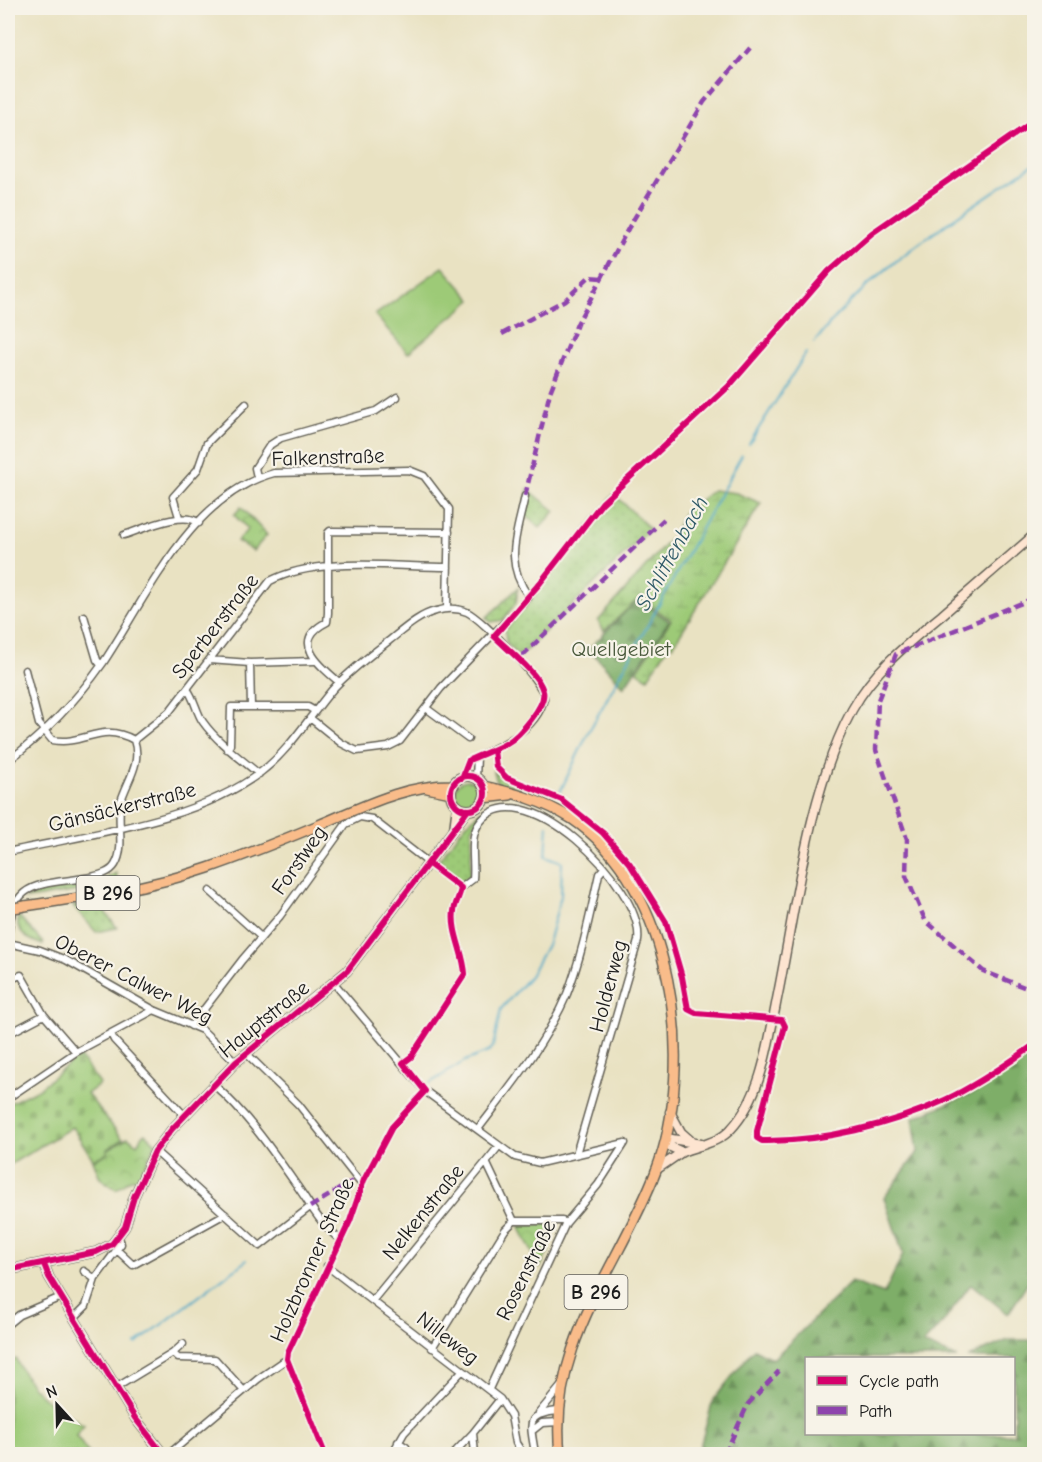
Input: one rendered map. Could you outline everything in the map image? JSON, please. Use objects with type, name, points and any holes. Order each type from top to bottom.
[{"type":"main road","name":"B 296","points":[[462,778],[518,793],[545,804],[573,820],[593,837],[627,876],[642,902],[665,968],[673,1010],[675,1051],[666,1138],[657,1170],[635,1219],[582,1322],[563,1384],[559,1422],[560,1455]]},
{"type":"main road","points":[[462,778],[452,789],[457,806],[468,810],[478,807],[484,798],[480,782]]},
{"type":"main road","name":"B 296","points":[[8,909],[127,890],[190,873],[252,852],[386,797],[427,788],[452,789]]},
{"type":"main road","points":[[484,798],[518,793]]},
{"type":"street","points":[[257,477],[255,468],[270,444],[281,438],[376,411],[397,397]]},
{"type":"street","points":[[179,518],[173,497],[198,469],[207,443],[246,404]]},
{"type":"street","name":"Falkenstraße","points":[[8,761],[43,733],[101,665],[148,586],[199,524],[239,487],[257,477],[274,473],[408,470],[424,476],[446,502],[449,509],[447,609]]},
{"type":"street","points":[[310,718],[341,743],[357,751],[373,751],[400,741],[441,688],[494,636],[529,597],[514,564],[512,552],[525,496]]},
{"type":"street","points":[[124,535],[179,518],[194,518],[199,524]]},
{"type":"street","points":[[339,682],[314,661],[310,648],[311,634],[317,627],[327,622],[327,536],[330,531],[449,532]]},
{"type":"street","points":[[657,1170],[682,1152],[714,1141],[729,1131],[744,1112],[756,1084],[824,776],[853,709],[875,676],[896,654],[1035,535]]},
{"type":"street","name":"Sperberstraße","points":[[134,740],[169,712],[270,581],[286,572],[328,566],[448,567]]},
{"type":"street","points":[[447,609],[467,612],[494,636],[533,676],[541,687],[544,698],[537,712],[514,738],[469,760],[462,778]]},
{"type":"street","name":"Gänsäckerstraße","points":[[8,852],[184,811],[218,798],[259,774],[276,759],[339,682],[424,615],[447,609]]},
{"type":"street","points":[[84,616],[97,660],[101,665]]},
{"type":"street","points":[[209,660],[250,663],[314,661]]},
{"type":"street","points":[[250,663],[250,707]]},
{"type":"street","points":[[8,943],[11,915],[23,892],[42,884],[107,872],[118,858],[121,802],[138,759],[134,740],[121,733],[109,731],[61,742],[52,740],[43,733],[25,670]]},
{"type":"street","points":[[187,688],[193,696],[202,721],[227,748],[259,774]]},
{"type":"street","points":[[227,748],[230,745],[231,707],[308,706],[315,711]]},
{"type":"street","points":[[426,708],[468,739]]},
{"type":"street","points":[[477,757],[480,782]]},
{"type":"street","name":"Hauptstraße","points":[[454,829],[457,806]]},
{"type":"street","name":"Holderweg","points":[[461,888],[473,879],[474,836],[478,825],[484,818],[508,809],[533,812],[567,831],[585,845],[632,906],[639,934],[629,978],[576,1154]]},
{"type":"street","name":"Hauptstraße","points":[[75,1317],[86,1306],[95,1279],[121,1244],[119,1237],[155,1151],[184,1115],[236,1062],[334,983],[377,933],[468,810]]},
{"type":"street","name":"Forstweg","points":[[191,1026],[280,916],[334,837],[346,824],[360,818],[372,819],[461,888]]},
{"type":"street","points":[[479,1128],[543,1040],[567,994],[584,941],[599,874],[604,868]]},
{"type":"street","points":[[403,1063],[411,1057],[465,974],[465,963],[455,928],[454,910],[461,888]]},
{"type":"street","points":[[210,891],[261,937]]},
{"type":"street","name":"Oberer Calwer Weg","points":[[8,943],[40,950],[66,960],[154,1010],[191,1026],[216,1041],[236,1062]]},
{"type":"street","points":[[8,980],[21,975],[44,1015],[76,1052]]},
{"type":"street","points":[[334,983],[425,1091],[479,1128],[499,1146],[515,1157],[540,1163],[576,1154]]},
{"type":"street","points":[[8,1098],[76,1052],[154,1010]]},
{"type":"street","points":[[8,1034],[44,1015]]},
{"type":"street","points":[[111,1034],[184,1115]]},
{"type":"street","points":[[246,1053],[299,1105],[362,1185]]},
{"type":"street","points":[[213,1084],[240,1108],[322,1225],[340,1240]]},
{"type":"street","name":"Holzbronner Straße","points":[[325,1455],[287,1359],[292,1339],[350,1221],[362,1185],[392,1127],[425,1091]]},
{"type":"street","points":[[670,1112],[681,1132],[691,1140]]},
{"type":"street","points":[[666,1138],[691,1140],[702,1144]]},
{"type":"street","points":[[666,1138],[671,1147],[682,1152]]},
{"type":"street","name":"Rosenstraße","points":[[489,1389],[566,1223],[598,1185],[625,1143],[576,1154]]},
{"type":"street","name":"Nelkenstraße","points":[[373,1300],[499,1146]]},
{"type":"street","points":[[155,1151],[260,1246],[309,1207]]},
{"type":"street","points":[[486,1162],[514,1221]]},
{"type":"street","points":[[117,1250],[133,1265],[225,1214]]},
{"type":"street","points":[[432,1348],[505,1230],[514,1221],[562,1221],[566,1223]]},
{"type":"street","points":[[8,1270],[96,1252],[119,1237]]},
{"type":"street","points":[[44,1264],[61,1297],[135,1418],[163,1455]]},
{"type":"street","name":"Nilleweg","points":[[327,1266],[500,1399],[511,1416],[516,1443],[523,1455]]},
{"type":"street","points":[[84,1271],[95,1279]]},
{"type":"street","points":[[8,1324],[18,1315],[61,1297]]},
{"type":"street","points":[[117,1387],[173,1353],[183,1344]]},
{"type":"street","points":[[173,1353],[178,1358],[215,1359],[244,1391]]},
{"type":"street","points":[[168,1455],[244,1391],[287,1359]]},
{"type":"street","points":[[393,1455],[398,1442],[462,1371]]},
{"type":"street","points":[[534,1454],[531,1423],[563,1384]]},
{"type":"street","points":[[453,1455],[500,1399]]},
{"type":"street","points":[[539,1413],[560,1411]]},
{"type":"street","points":[[532,1432],[542,1423],[559,1422]]},
{"type":"street","points":[[473,1433],[475,1455]]},
{"type":"street","points":[[398,1442],[406,1447],[403,1455]]},
{"type":"green space","points":[[443,267],[472,300],[408,353],[375,315]]},
{"type":"green space","points":[[528,489],[555,511],[540,528],[524,514]]},
{"type":"green space","points":[[713,490],[736,493],[761,503],[673,646],[669,645],[648,678],[637,671],[671,620],[639,598],[604,631],[598,621],[672,537],[684,513]]},
{"type":"green space","points":[[614,494],[650,529],[521,655],[517,655],[506,642],[505,631]]},
{"type":"green space","points":[[241,507],[267,535],[253,551],[237,541],[248,529],[234,515]]},
{"type":"green space","points":[[518,588],[516,603],[503,620],[491,622],[486,618]]},
{"type":"green space","name":"Quellgebiet","points":[[638,599],[669,621],[624,687],[589,649]]},
{"type":"green space","points":[[494,771],[503,779],[562,803],[560,808],[536,795],[498,787]]},
{"type":"green space","points":[[468,780],[477,784],[481,793],[477,802],[468,806],[459,802],[455,793],[459,784]]},
{"type":"green space","points":[[482,811],[472,829],[470,876],[460,882],[436,866],[437,862],[466,824]]},
{"type":"green space","points":[[116,873],[118,884],[26,899],[45,890],[92,884]]},
{"type":"green space","points":[[97,901],[117,928],[96,932],[73,906]]},
{"type":"green space","points":[[18,915],[43,945],[23,935],[18,927]]},
{"type":"green space","points":[[1034,1052],[1034,1274],[1008,1314],[971,1284],[945,1320],[923,1344],[955,1357],[805,1357],[805,1435],[1015,1435],[1015,1357],[969,1357],[1008,1340],[1030,1340],[1034,1347],[1034,1454],[698,1454],[713,1400],[754,1349],[773,1359],[851,1282],[884,1294],[903,1254],[884,1198],[918,1152],[913,1118],[982,1089]]},
{"type":"green space","points":[[79,1056],[100,1084],[87,1094],[123,1139],[107,1150],[107,1154],[93,1159],[72,1127],[8,1166],[8,1104],[38,1089]]},
{"type":"green space","points":[[145,1133],[156,1143],[138,1179],[131,1179],[116,1189],[100,1178],[93,1160],[107,1154],[107,1150],[128,1137],[137,1144]]},
{"type":"green space","points":[[558,1223],[545,1247],[549,1250],[540,1268],[519,1226]]},
{"type":"green space","points":[[16,1359],[29,1381],[44,1398],[84,1425],[76,1436],[89,1454],[8,1454],[8,1362]]},
{"type":"waterway","name":"Schlittenbach","points":[[815,342],[838,315],[889,267],[946,224],[1034,164]]},
{"type":"waterway","name":"Schlittenbach","points":[[749,444],[806,353]]},
{"type":"waterway","name":"Schlittenbach","points":[[560,792],[588,733],[742,455]]},
{"type":"waterway","name":"Schlittenbach","points":[[430,1083],[465,1061],[488,1052],[493,1047],[501,1009],[530,976],[548,943],[561,896],[562,862],[546,856],[548,825]]},
{"type":"waterway","name":"Schlittenbach","points":[[136,1344],[247,1260]]},
{"type":"marked path","points":[[525,496],[550,392],[577,324],[629,227],[704,102],[750,48]]},
{"type":"marked path","points":[[502,334],[565,300],[589,277],[601,278]]},
{"type":"marked path","points":[[522,656],[664,519]]},
{"type":"marked path","points":[[1034,598],[896,654],[878,700],[876,750],[907,839],[906,876],[925,920],[983,971],[1034,991]]},
{"type":"marked path","points":[[310,1207],[356,1179]]},
{"type":"marked path","points":[[725,1454],[748,1404],[779,1371]]},
{"type":"cycle path","points":[[462,778],[469,760],[507,743],[525,727],[537,712],[543,697],[540,684],[522,662],[494,636],[540,583],[602,503],[729,386],[829,271],[872,233],[1034,121]]},
{"type":"cycle path","points":[[494,750],[496,767],[507,778],[562,800],[603,833],[630,864],[666,922],[682,977],[688,1009],[696,1013],[782,1020],[785,1026],[757,1131],[757,1138],[762,1141],[785,1141],[832,1135],[902,1117],[968,1088],[1034,1045]]},
{"type":"cycle path","points":[[468,776],[480,781],[485,793],[480,805],[468,810],[456,805],[451,793],[456,781],[468,776]]},
{"type":"cycle path","points":[[8,1270],[96,1252],[112,1244],[125,1227],[134,1197],[155,1151],[172,1129],[236,1062],[347,971],[468,810]]},
{"type":"cycle path","points":[[325,1454],[287,1359],[288,1352],[350,1221],[364,1180],[392,1127],[425,1091],[403,1063],[411,1057],[465,974],[454,919],[461,888],[429,864]]},
{"type":"cycle path","points":[[44,1264],[49,1277],[135,1418],[163,1454]]}]
